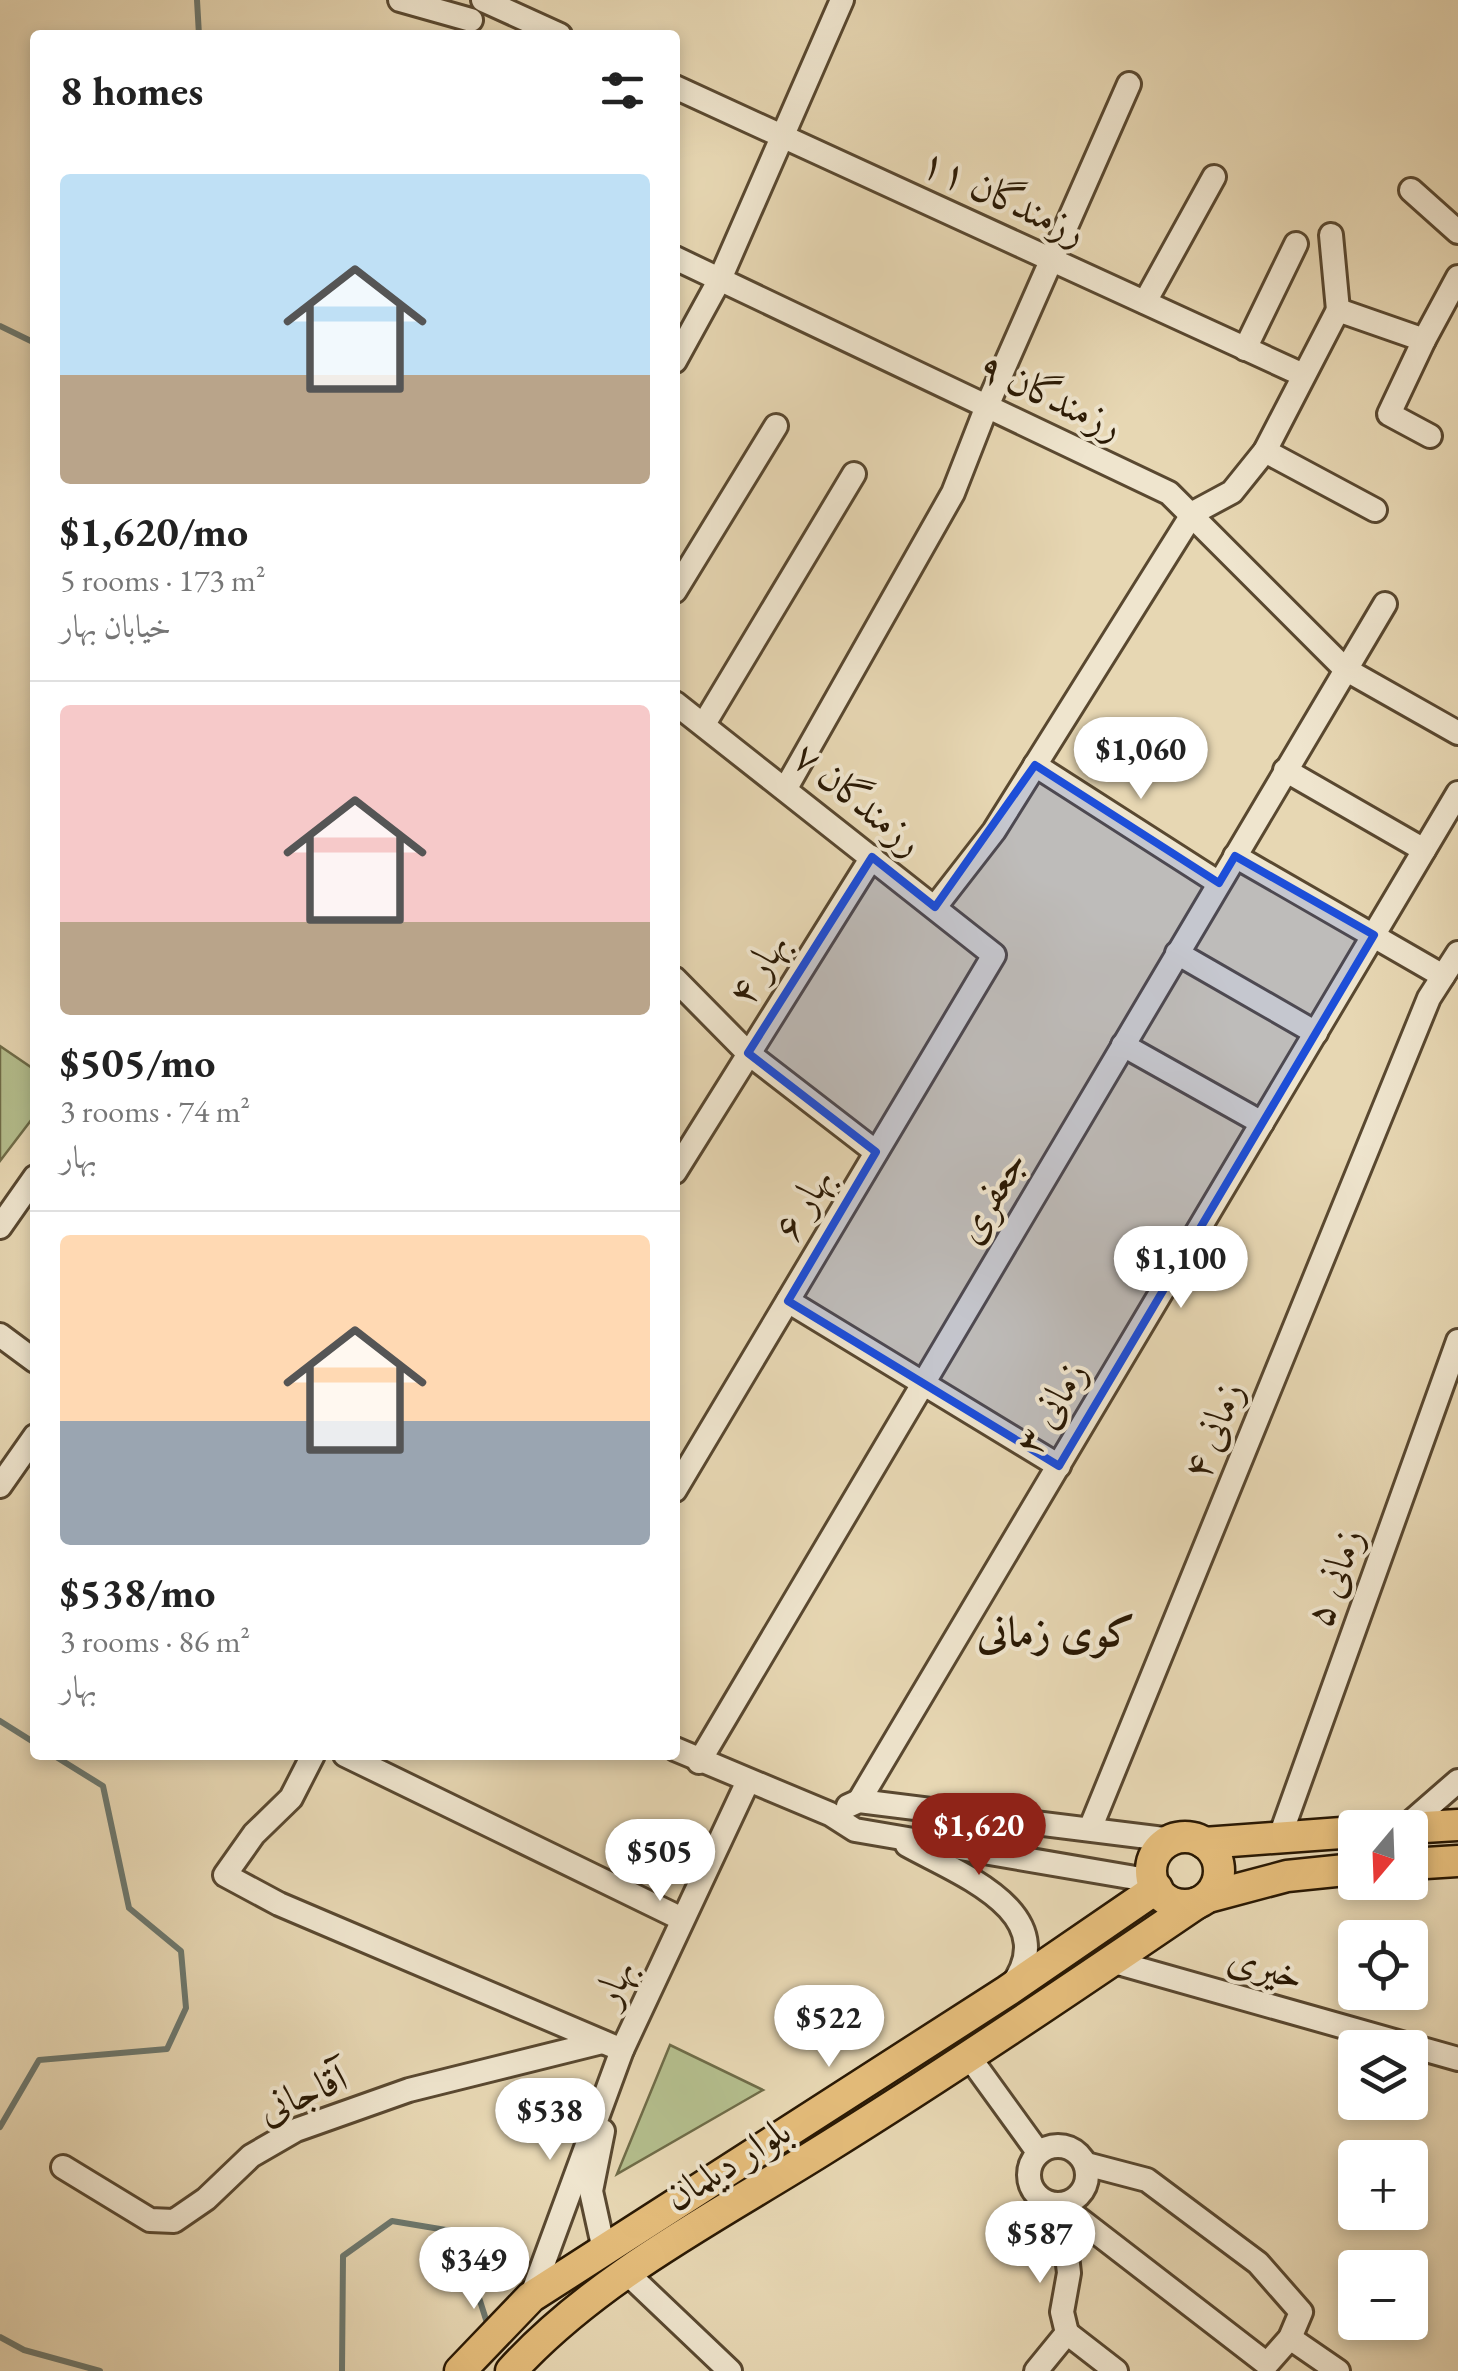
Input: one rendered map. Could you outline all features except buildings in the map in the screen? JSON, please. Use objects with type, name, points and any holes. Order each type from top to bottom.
[{"type":"main road","points":[[1428,1826],[1458,1824]]},
{"type":"main road","points":[[1204,1842],[1213,1851],[1219,1875],[1202,1900],[1174,1903],[1155,1884],[1155,1857],[1172,1840],[1182,1837],[1204,1842],[1338,1833]]},
{"type":"main road","points":[[1428,1863],[1458,1861]]},
{"type":"main road","name":"بلوار دیلمان","points":[[511,2371],[554,2324],[627,2273],[970,2058],[1202,1900],[1288,1876],[1338,1871]]},
{"type":"main road","name":"بلوار دیلمان","points":[[465,2365],[526,2301],[1007,1991],[1155,1884]]},
{"type":"main road","points":[[604,2250],[627,2273]]},
{"type":"street","points":[[400,0],[540,30]]},
{"type":"street","points":[[680,352],[720,279],[842,0]]},
{"type":"street","points":[[786,788],[953,493],[986,406],[1129,84]]},
{"type":"street","name":"رزمندگان ۱۱","points":[[680,89],[1300,374]]},
{"type":"street","points":[[1145,302],[1214,177]]},
{"type":"street","points":[[1410,190],[1458,232]]},
{"type":"street","points":[[935,908],[994,831],[1194,513],[1232,492],[1265,451],[1300,374],[1338,310],[1331,235]]},
{"type":"street","points":[[1245,349],[1296,244]]},
{"type":"street","name":"رزمندگان ۹","points":[[680,260],[1169,492],[1194,513],[1345,670],[1458,733]]},
{"type":"street","points":[[1430,436],[1389,414],[1458,277]]},
{"type":"street","points":[[1338,310],[1424,340]]},
{"type":"street","points":[[680,583],[776,426]]},
{"type":"street","points":[[1265,451],[1375,510]]},
{"type":"street","points":[[704,724],[854,474]]},
{"type":"street","name":"جعفری","points":[[699,1762],[1385,604]]},
{"type":"street","name":"رزمندگان ۷","points":[[680,706],[994,955]]},
{"type":"street","points":[[1036,765],[1219,883]]},
{"type":"street","points":[[1285,770],[1424,850]]},
{"type":"street","name":"زمانی ۳","points":[[859,1801],[1458,793]]},
{"type":"street","points":[[1235,856],[1443,976]]},
{"type":"street","name":"بهار ۴","points":[[680,1164],[872,857]]},
{"type":"street","name":"زمانی ۴","points":[[1090,1830],[1429,998],[1458,953]]},
{"type":"street","points":[[1177,954],[1316,1033]]},
{"type":"street","name":"بهار ۶","points":[[680,1474],[994,955]]},
{"type":"street","points":[[680,984],[748,1053],[876,1152]]},
{"type":"street","points":[[1123,1045],[1262,1123]]},
{"type":"street","points":[[0,1227],[30,1184]]},
{"type":"street","points":[[788,1301],[1059,1466]]},
{"type":"street","points":[[0,1335],[30,1357]]},
{"type":"street","name":"زمانی ۵","points":[[1279,1838],[1458,1340]]},
{"type":"street","points":[[0,1486],[30,1443]]},
{"type":"street","points":[[680,1752],[830,1814],[855,1830],[1155,1884]]},
{"type":"street","points":[[311,1760],[291,1798],[254,1834],[225,1875],[279,1904],[612,2046]]},
{"type":"street","points":[[355,1760],[682,1919]]},
{"type":"street","name":"بهار","points":[[526,2301],[612,2046],[682,1919],[748,1781]]},
{"type":"street","points":[[1426,1810],[1458,1781]]},
{"type":"street","points":[[830,1814],[859,1801],[1172,1840]]},
{"type":"street","points":[[891,1836],[1008,1906],[1021,1927],[1024,1954],[1007,1991]]},
{"type":"street","name":"خیری","points":[[1111,1961],[1458,2059]]},
{"type":"street","name":"بهار","points":[[604,2250],[590,2191],[612,2046]]},
{"type":"street","name":"آقاجانی","points":[[62,2167],[150,2220],[174,2222],[206,2200],[251,2156],[296,2130],[409,2090],[612,2046]]},
{"type":"street","points":[[970,2058],[1038,2152]]},
{"type":"street","points":[[1060,2205],[1078,2198],[1088,2182],[1086,2164],[1074,2150],[1056,2145],[1038,2152],[1029,2168],[1030,2186],[1042,2201],[1060,2205],[1267,2364],[1290,2338],[1301,2312],[1258,2263],[1147,2180],[1086,2164]]},
{"type":"street","points":[[1060,2205],[1069,2273],[1062,2312],[1067,2332],[1116,2371]]},
{"type":"street","points":[[627,2273],[730,2371]]},
{"type":"street","points":[[1036,2371],[1067,2332]]},
{"type":"street","points":[[1290,2338],[1338,2371]]},
{"type":"highlighted area","points":[[1035,765],[1219,883],[1235,856],[1374,935],[1059,1466],[788,1301],[876,1152],[748,1053],[872,857],[935,907]]},
{"type":"green space","points":[[0,1046],[30,1067],[30,1122],[0,1161]]},
{"type":"green space","points":[[670,2045],[763,2090],[617,2174]]},
{"type":"waterway","points":[[197,0],[199,30]]},
{"type":"waterway","points":[[0,326],[30,341]]},
{"type":"waterway","points":[[0,1721],[30,1740]]},
{"type":"waterway","points":[[0,2127],[39,2060],[167,2049],[186,2008],[181,1951],[129,1908],[103,1786],[61,1760]]},
{"type":"waterway","points":[[342,2371],[343,2256],[392,2221],[458,2232],[489,2329]]},
{"type":"waterway","points":[[0,2337],[24,2350],[100,2371]]},
{"type":"district","name":"کوی زمانی","points":[[1056,1631]]}]
